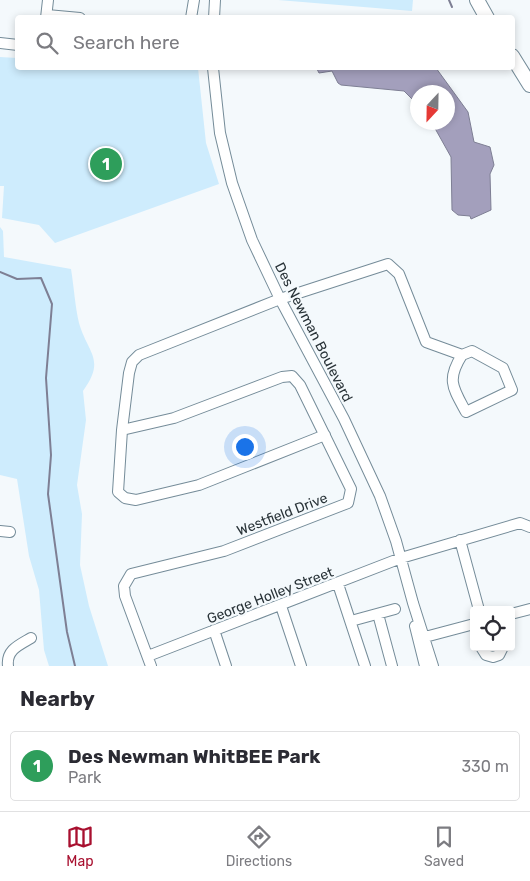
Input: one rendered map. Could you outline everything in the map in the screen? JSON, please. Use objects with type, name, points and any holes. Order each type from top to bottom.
[{"type":"highway","points":[[477,0],[485,15]]},
{"type":"highway","points":[[515,61],[530,85]]},
{"type":"street","points":[[47,15],[48,0]]},
{"type":"street","points":[[192,15],[194,0]]},
{"type":"street","points":[[214,15],[215,0]]},
{"type":"street","points":[[0,43],[15,45]]},
{"type":"street","name":"Des Newman Boulevard","points":[[213,70],[220,133],[232,184],[252,240],[280,299],[344,419],[380,496],[434,666]]},
{"type":"street","points":[[122,430],[174,418],[282,377],[292,376],[300,385],[325,436],[199,485],[136,500],[125,498],[118,492],[122,430],[129,373],[132,362],[136,358],[280,299],[388,264],[399,274],[426,342],[462,355],[472,350],[503,368],[512,390],[466,412],[454,389],[453,370],[462,355]]},
{"type":"street","name":"Westfield Drive","points":[[150,661],[125,596],[124,586],[126,579],[131,574],[138,572],[224,551],[348,503],[351,489],[325,436]]},
{"type":"street","name":"George Holley Street","points":[[150,661],[214,630],[281,606],[401,558],[520,523],[530,527]]},
{"type":"street","points":[[460,540],[478,606]]},
{"type":"street","points":[[338,584],[365,666]]},
{"type":"street","name":"Des Newman Boulevard","points":[[413,603],[412,610],[425,666]]},
{"type":"street","points":[[281,606],[301,666]]},
{"type":"street","points":[[351,621],[395,609]]},
{"type":"street","points":[[515,613],[530,609]]},
{"type":"street","points":[[378,614],[392,666]]},
{"type":"street","points":[[425,637],[470,625]]},
{"type":"street","points":[[214,630],[226,666]]},
{"type":"street","points":[[8,666],[8,660],[13,648],[31,638]]},
{"type":"street","points":[[483,651],[486,656],[493,658],[499,655],[501,651]]},
{"type":"shaded area","points":[[278,0],[413,0],[412,11]]},
{"type":"shaded area","points":[[0,57],[15,58],[15,70],[198,70],[206,143],[219,184],[55,243],[39,225],[2,218],[4,186],[0,186]]},
{"type":"shaded area","points":[[318,70],[437,70],[448,85],[410,85],[410,97],[404,91],[341,85],[332,71],[319,73]]},
{"type":"shaded area","points":[[455,94],[468,112],[474,142],[490,147],[494,165],[490,174],[491,210],[471,219],[470,216],[458,215],[452,210],[451,157],[436,130],[455,130]]},
{"type":"shaded area","points":[[0,227],[3,231],[4,257],[71,269],[79,323],[93,357],[93,371],[83,391],[86,420],[77,485],[82,514],[80,565],[89,606],[108,666],[49,666],[44,650],[39,590],[29,556],[17,479],[0,475]]},
{"type":"waterway","points":[[449,0],[452,7]]},
{"type":"waterway","points":[[0,272],[17,279],[41,278],[52,304],[46,378],[51,455],[48,494],[67,632],[75,666]]},
{"type":"place","name":"Des Newman WhitBEE Park","points":[[106,164]]}]
